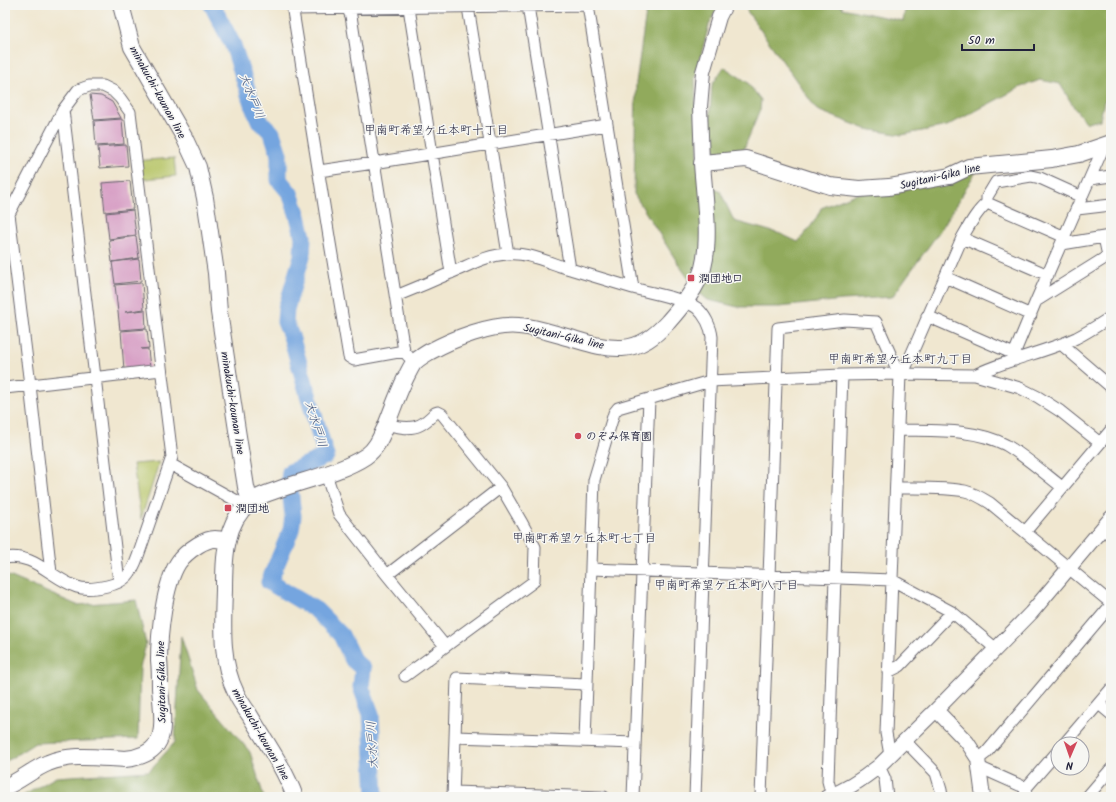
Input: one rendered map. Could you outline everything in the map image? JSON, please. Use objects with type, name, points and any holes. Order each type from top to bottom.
[{"type":"main road","name":"minakuchi-kounan line","points":[[121,5],[132,47],[184,137],[198,167],[205,198],[248,504],[237,517],[227,541],[224,566],[223,635],[226,665],[235,692],[274,755],[290,785],[294,797]]},
{"type":"main road","name":"Sugitani-Gika line","points":[[248,504],[258,497],[326,474],[356,462],[375,448],[380,440],[397,396],[409,357],[427,353],[466,336],[495,327],[518,325],[536,328],[596,345],[620,348],[644,343],[664,326],[685,302],[702,270],[705,255],[706,225],[702,163],[746,159],[830,186],[859,189],[889,187],[950,176],[969,168],[1052,159],[1079,154],[1107,145]]},
{"type":"main road","name":"Sugitani-Gika line","points":[[5,787],[47,763],[57,759],[71,757],[132,758],[145,755],[157,744],[160,738],[162,722],[160,638],[167,593],[172,577],[178,563],[193,548],[203,542],[215,539],[227,541]]},
{"type":"street","points":[[347,7],[351,16],[396,296],[409,357],[354,360],[349,357],[293,7],[347,7],[404,7],[468,8],[587,5],[633,288]]},
{"type":"street","points":[[702,163],[700,107],[703,72],[719,17],[725,5]]},
{"type":"street","points":[[528,6],[550,134],[570,269]]},
{"type":"street","points":[[404,7],[432,154],[451,273]]},
{"type":"street","points":[[468,8],[508,254]]},
{"type":"street","points":[[5,558],[14,557],[28,560],[51,573],[78,587],[99,588],[124,579],[130,574],[134,566],[172,457],[130,112],[113,91],[103,86],[89,86],[78,90],[63,110],[7,217],[30,385],[51,573]]},
{"type":"street","points":[[63,110],[96,377],[119,582]]},
{"type":"street","points":[[319,170],[432,154],[607,125]]},
{"type":"street","points":[[1014,357],[1036,301],[1090,178],[1107,145]]},
{"type":"street","points":[[987,203],[987,197],[996,182],[1031,176],[1040,178],[1082,197]]},
{"type":"street","points":[[1090,178],[1111,176]]},
{"type":"street","points":[[900,374],[905,369],[962,238],[982,207],[987,203]]},
{"type":"street","points":[[987,203],[1063,240],[1108,237],[1108,256],[1036,301]]},
{"type":"street","points":[[1077,209],[1111,205]]},
{"type":"street","points":[[962,238],[1048,275]]},
{"type":"street","points":[[396,296],[489,257],[508,254],[523,255],[685,302],[696,307],[708,322],[711,331],[710,381],[695,797]]},
{"type":"street","points":[[945,277],[1031,315]]},
{"type":"street","points":[[928,316],[1014,357]]},
{"type":"street","points":[[975,375],[1014,357],[1061,344],[1111,318]]},
{"type":"street","points":[[761,797],[778,328],[845,320],[876,322],[900,374],[886,733],[890,755]]},
{"type":"street","points":[[1061,344],[1111,387]]},
{"type":"street","points":[[5,388],[161,370]]},
{"type":"street","points":[[842,375],[828,781],[830,796],[860,781],[879,766],[936,710],[995,648],[1032,613],[1068,568],[1108,527]]},
{"type":"street","points":[[584,741],[594,480],[614,413],[618,408],[710,381],[842,375],[975,375],[1020,388],[1038,397],[1060,411],[1100,443]]},
{"type":"street","points":[[633,797],[649,399]]},
{"type":"street","points":[[386,424],[400,427],[412,427],[420,425],[438,412],[442,414],[501,487],[535,547],[534,580],[532,582],[405,676]]},
{"type":"street","points":[[898,430],[967,433],[990,439],[1004,444],[1024,456],[1062,488]]},
{"type":"street","points":[[1025,532],[1111,430]]},
{"type":"street","points":[[170,464],[248,504]]},
{"type":"street","points":[[326,474],[340,514],[445,646]]},
{"type":"street","points":[[387,575],[501,487]]},
{"type":"street","points":[[896,488],[954,490],[966,491],[974,494],[990,503],[1111,604],[979,763]]},
{"type":"street","points":[[591,569],[892,580],[952,612],[995,648]]},
{"type":"street","points":[[888,672],[900,666],[952,612]]},
{"type":"street","points":[[586,684],[457,678],[453,794],[604,797]]},
{"type":"street","points":[[1071,736],[1111,689]]},
{"type":"street","points":[[1099,704],[1111,714]]},
{"type":"street","points":[[936,710],[967,742],[979,763],[983,797]]},
{"type":"street","points":[[455,737],[635,743]]},
{"type":"street","points":[[904,741],[936,774],[942,797]]},
{"type":"street","points":[[979,763],[1026,792],[1050,761]]},
{"type":"street","points":[[879,766],[885,779],[887,797]]},
{"type":"street","points":[[1087,797],[1111,769]]},
{"type":"green space","points":[[647,5],[719,5],[709,25],[695,78],[699,179],[720,191],[734,221],[781,234],[798,242],[814,222],[821,208],[856,194],[977,170],[942,228],[892,297],[843,300],[780,307],[738,307],[708,300],[697,291],[634,194],[636,83]]},
{"type":"green space","points":[[747,5],[842,5],[842,8],[903,21],[906,5],[1104,5],[1111,15],[1111,100],[1104,101],[1100,120],[1087,123],[1075,109],[1060,84],[1040,80],[1021,87],[947,126],[902,135],[866,129],[817,110],[747,11]]},
{"type":"green space","points":[[724,67],[747,82],[761,100],[760,110],[743,151],[724,155],[715,151],[709,126],[712,85]]},
{"type":"green space","points":[[174,158],[176,176],[135,180],[133,161]]},
{"type":"green space","points":[[159,462],[153,482],[141,519],[133,464]]},
{"type":"green space","points":[[9,576],[77,605],[136,600],[146,644],[140,668],[138,739],[35,743],[5,762],[5,579]]},
{"type":"green space","points":[[181,636],[198,690],[250,752],[264,797],[21,797],[56,777],[149,771],[175,742]]},
{"type":"building","points":[[90,95],[101,96],[112,102],[121,118],[94,120]]},
{"type":"building","points":[[122,119],[124,144],[96,146],[94,121]]},
{"type":"building","points":[[126,145],[128,166],[100,168],[98,147]]},
{"type":"building","points":[[130,181],[133,209],[105,212],[102,183]]},
{"type":"building","points":[[133,210],[136,235],[109,239],[106,213]]},
{"type":"building","points":[[136,236],[139,258],[112,262],[109,240]]},
{"type":"building","points":[[139,259],[141,281],[115,284],[112,262]]},
{"type":"building","points":[[142,283],[144,309],[125,312],[145,310],[146,328],[120,330],[115,285]]},
{"type":"building","points":[[147,329],[149,348],[141,349],[148,349],[150,368],[124,370],[121,331]]},
{"type":"waterway","name":"大水戸川","points":[[212,5],[233,45],[253,107],[259,120],[272,133],[279,154],[279,180],[290,193],[298,216],[303,237],[302,256],[286,309],[285,322],[291,336],[326,456],[290,472],[289,480],[293,516],[291,530],[269,582],[316,610],[341,635],[353,660],[363,669],[361,687],[371,714],[375,797]]},
{"type":"place","name":"潤団地口","points":[[691,278]]},
{"type":"place","name":"のぞみ保育園","points":[[578,436]]},
{"type":"place","name":"潤団地","points":[[228,508]]},
{"type":"district","name":"甲南町希望ケ丘本町十丁目","points":[[436,130]]},
{"type":"district","name":"甲南町希望ケ丘本町九丁目","points":[[900,359]]},
{"type":"district","name":"甲南町希望ケ丘本町七丁目","points":[[584,538]]},
{"type":"district","name":"甲南町希望ケ丘本町八丁目","points":[[726,585]]}]
